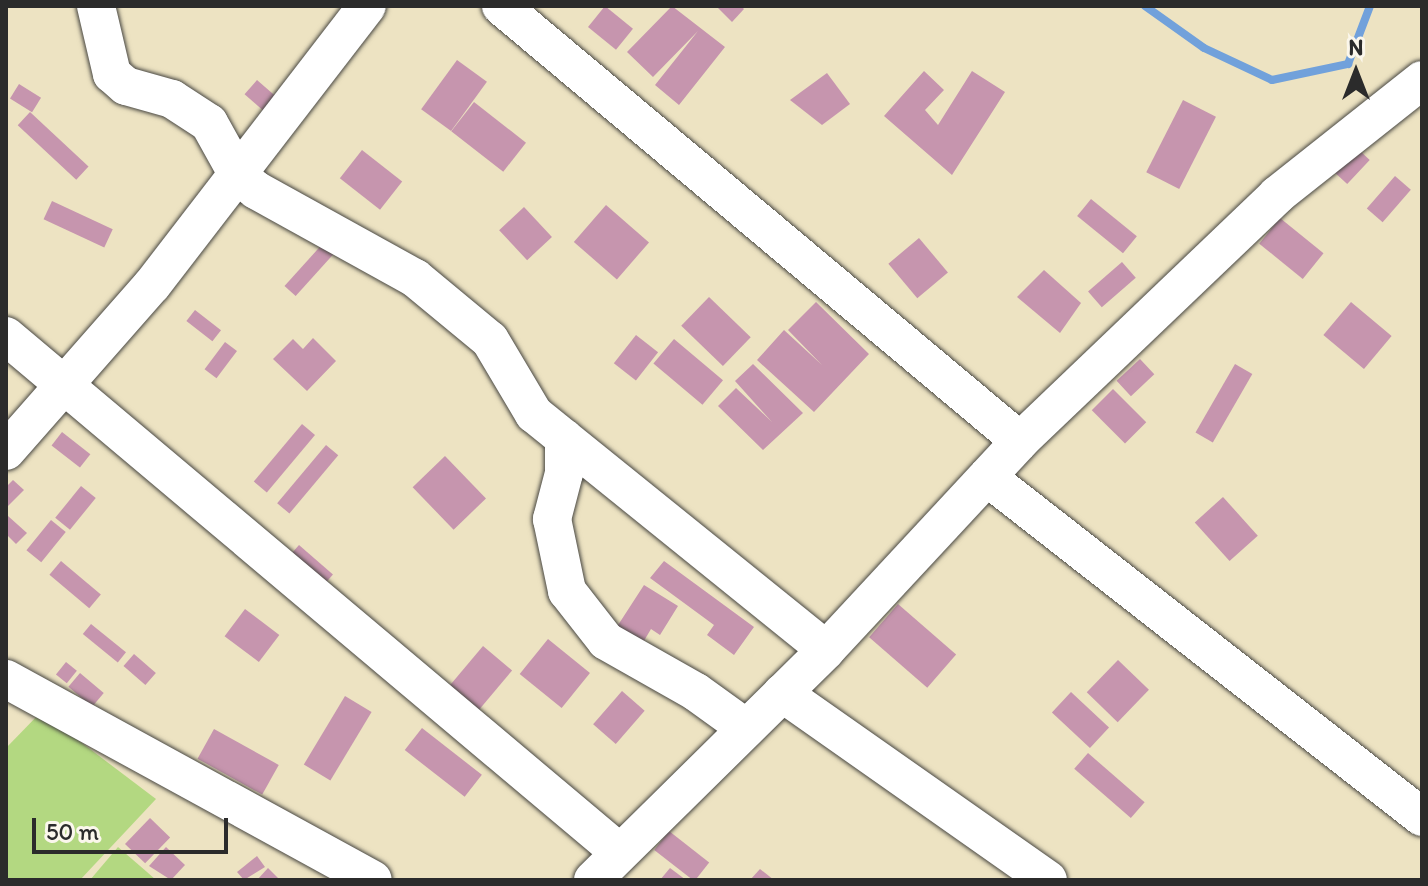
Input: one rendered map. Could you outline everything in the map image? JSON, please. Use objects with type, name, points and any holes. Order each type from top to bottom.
[{"type":"street","points":[[96,6],[112,74],[126,86],[172,99],[209,123],[238,175],[415,278],[490,340],[534,414],[826,650]]},
{"type":"street","points":[[6,451],[152,285],[367,6]]},
{"type":"street","points":[[501,6],[1020,441]]},
{"type":"street","points":[[593,880],[826,650],[1020,441],[1277,195],[1422,80]]},
{"type":"street","points":[[6,336],[619,852]]},
{"type":"street","points":[[564,438],[564,473],[552,519],[567,591],[606,641],[696,692],[746,728]]},
{"type":"street","points":[[987,477],[1422,817]]},
{"type":"street","points":[[6,679],[373,880]]},
{"type":"street","points":[[782,693],[1048,880]]},
{"type":"green space","points":[[41,712],[156,799],[80,880],[6,880],[6,748]]},
{"type":"green space","points":[[118,847],[147,872],[156,880],[90,880]]},
{"type":"building","points":[[605,6],[633,29],[616,50],[588,27]]},
{"type":"building","points":[[672,6],[725,47],[679,105],[655,85],[698,31],[653,77],[627,52]]},
{"type":"building","points":[[716,6],[741,6],[744,9],[732,22]]},
{"type":"building","points":[[457,60],[487,82],[451,131],[421,109]]},
{"type":"building","points":[[924,71],[944,90],[925,110],[938,125],[972,71],[1005,92],[952,175],[884,116]]},
{"type":"building","points":[[827,73],[850,104],[822,125],[790,100]]},
{"type":"building","points":[[257,80],[281,101],[269,115],[245,94]]},
{"type":"building","points":[[19,84],[41,98],[32,112],[10,98]]},
{"type":"building","points":[[1183,100],[1216,117],[1179,189],[1146,172]]},
{"type":"building","points":[[474,102],[526,143],[503,172],[451,131]]},
{"type":"building","points":[[30,112],[89,167],[76,180],[18,125]]},
{"type":"building","points":[[1358,149],[1370,160],[1347,184],[1335,173]]},
{"type":"building","points":[[362,150],[402,181],[380,210],[340,178]]},
{"type":"building","points":[[1395,176],[1411,190],[1383,222],[1367,208]]},
{"type":"building","points":[[1091,199],[1137,236],[1123,253],[1077,216]]},
{"type":"building","points":[[52,201],[113,229],[104,247],[44,219]]},
{"type":"building","points":[[606,205],[649,242],[617,279],[574,242]]},
{"type":"building","points":[[524,207],[552,237],[527,260],[499,230]]},
{"type":"building","points":[[1280,218],[1324,253],[1303,279],[1259,244]]},
{"type":"building","points":[[919,238],[948,272],[917,298],[888,264]]},
{"type":"building","points":[[326,240],[337,250],[296,296],[285,286]]},
{"type":"building","points":[[1122,262],[1136,278],[1102,307],[1088,292]]},
{"type":"building","points":[[1044,270],[1081,303],[1060,333],[1017,297]]},
{"type":"building","points":[[709,297],[751,337],[723,366],[681,326]]},
{"type":"building","points":[[816,302],[869,354],[814,412],[757,360],[784,330],[822,365],[788,330]]},
{"type":"building","points":[[1351,302],[1392,336],[1364,369],[1323,335]]},
{"type":"building","points":[[195,310],[221,330],[212,341],[186,321]]},
{"type":"building","points":[[636,335],[658,352],[636,381],[614,363]]},
{"type":"building","points":[[313,338],[336,361],[307,391],[273,359],[293,339],[303,349]]},
{"type":"building","points":[[674,339],[723,380],[702,405],[653,364]]},
{"type":"building","points":[[225,342],[237,351],[217,378],[205,369]]},
{"type":"building","points":[[1140,359],[1154,374],[1131,396],[1117,381]]},
{"type":"building","points":[[753,364],[803,413],[763,450],[718,406],[736,388],[772,422],[735,381]]},
{"type":"building","points":[[1235,364],[1252,374],[1213,442],[1196,432]]},
{"type":"building","points":[[1113,389],[1146,422],[1125,443],[1092,410]]},
{"type":"building","points":[[302,424],[315,435],[267,492],[254,481]]},
{"type":"building","points":[[62,432],[90,454],[80,468],[52,445]]},
{"type":"building","points":[[326,445],[338,455],[289,514],[277,503]]},
{"type":"building","points":[[445,456],[486,498],[454,530],[413,487]]},
{"type":"building","points":[[13,480],[24,490],[6,508],[6,487]]},
{"type":"building","points":[[81,486],[96,498],[70,530],[55,518]]},
{"type":"building","points":[[1223,497],[1258,536],[1230,561],[1195,522]]},
{"type":"building","points":[[8,516],[27,533],[16,544],[6,534]]},
{"type":"building","points":[[51,520],[66,532],[41,562],[26,550]]},
{"type":"building","points":[[299,545],[333,575],[320,590],[286,560]]},
{"type":"building","points":[[61,561],[101,594],[89,608],[49,575]]},
{"type":"building","points":[[664,561],[754,627],[734,655],[707,635],[714,625],[650,578]]},
{"type":"building","points":[[644,585],[678,606],[660,635],[651,629],[635,656],[609,639]]},
{"type":"building","points":[[898,604],[956,655],[927,688],[869,637]]},
{"type":"building","points":[[245,609],[279,635],[259,662],[225,636]]},
{"type":"building","points":[[91,624],[126,652],[118,662],[83,634]]},
{"type":"building","points":[[548,639],[590,673],[562,708],[520,674]]},
{"type":"building","points":[[483,646],[512,670],[477,712],[448,687]]},
{"type":"building","points":[[134,654],[156,673],[145,685],[124,666]]},
{"type":"building","points":[[1118,660],[1149,690],[1118,722],[1087,692]]},
{"type":"building","points":[[66,662],[77,671],[67,683],[56,674]]},
{"type":"building","points":[[80,673],[104,693],[92,707],[68,687]]},
{"type":"building","points":[[622,691],[645,711],[616,744],[593,724]]},
{"type":"building","points":[[1071,692],[1109,727],[1090,748],[1052,712]]},
{"type":"building","points":[[345,696],[372,712],[330,781],[304,765]]},
{"type":"building","points":[[422,728],[482,775],[465,797],[405,750]]},
{"type":"building","points":[[214,729],[279,765],[262,795],[198,759]]},
{"type":"building","points":[[1088,753],[1145,802],[1131,818],[1074,769]]},
{"type":"building","points":[[150,818],[170,837],[145,863],[125,844]]},
{"type":"building","points":[[669,831],[709,862],[693,880],[654,850]]},
{"type":"building","points":[[166,847],[185,865],[171,880],[149,866]]},
{"type":"building","points":[[257,856],[265,867],[244,880],[237,872]]},
{"type":"building","points":[[268,868],[280,880],[257,880]]},
{"type":"building","points":[[670,868],[686,880],[660,880]]},
{"type":"building","points":[[760,869],[774,880],[750,880]]},
{"type":"waterway","points":[[1145,6],[1204,48],[1272,80],[1348,64],[1370,6]]}]
